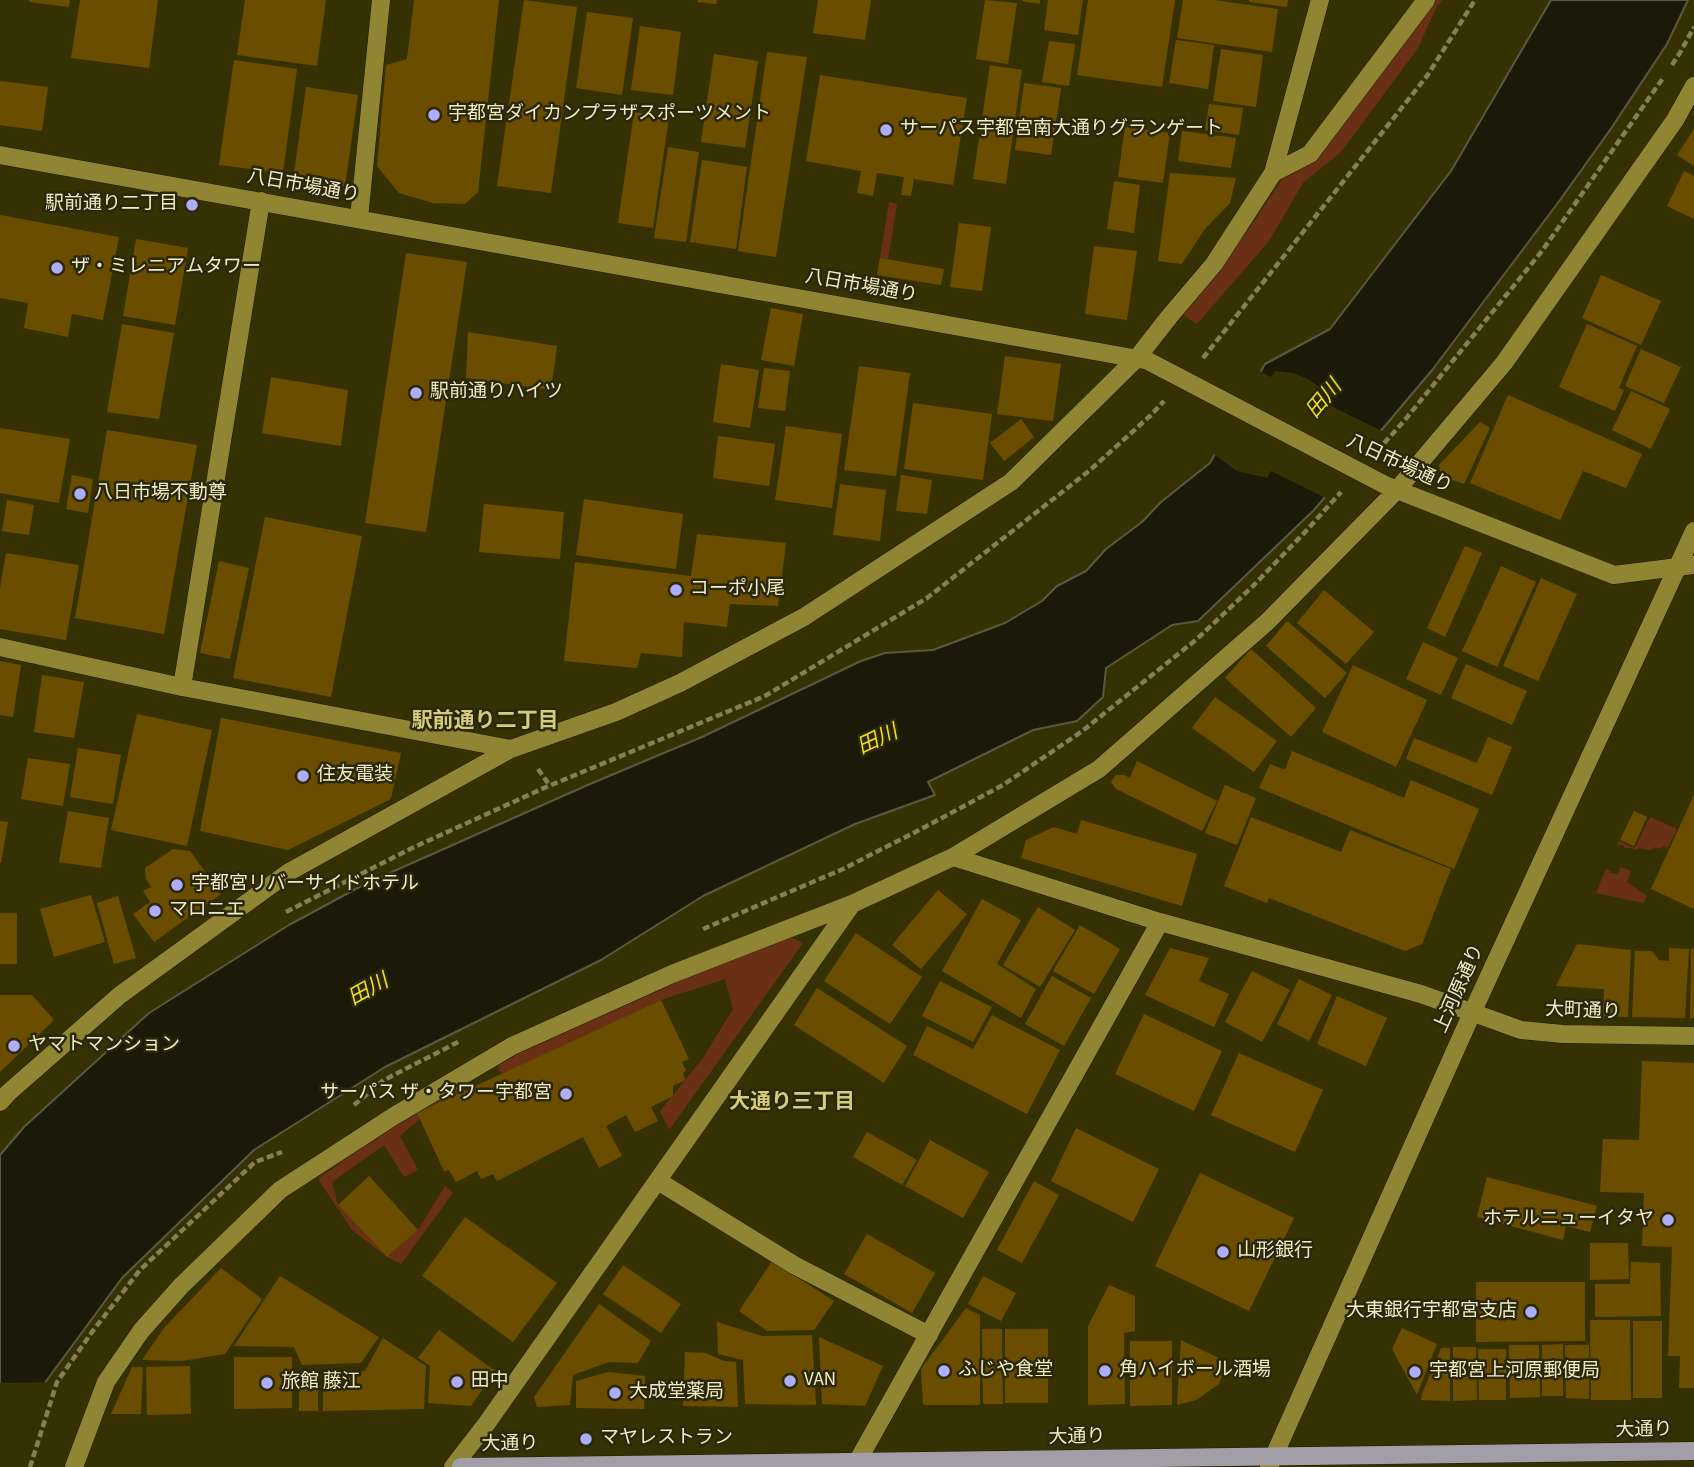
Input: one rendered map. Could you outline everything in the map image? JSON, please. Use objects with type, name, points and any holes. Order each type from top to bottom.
[{"type":"main road","name":"大通り","points":[[461,1467],[857,1462],[1271,1462],[1694,1451]]},
{"type":"street","points":[[359,218],[381,0]]},
{"type":"street","points":[[0,1102],[120,995],[289,872],[511,749],[616,712],[680,683],[804,617],[1011,482],[1144,360],[1169,317],[1214,264],[1273,173],[1321,0]]},
{"type":"street","points":[[1273,173],[1310,154],[1426,0]]},
{"type":"street","points":[[75,1467],[106,1382],[141,1331],[181,1286],[280,1190],[394,1116],[512,1046],[672,974],[852,904],[953,857],[1098,769],[1267,622],[1392,488],[1504,362],[1675,120],[1694,86]]},
{"type":"street","name":"八日市場通り","points":[[0,155],[1144,360],[1392,488],[1614,575],[1685,567]]},
{"type":"street","points":[[182,687],[261,201]]},
{"type":"street","name":"上河原通り","points":[[1271,1462],[1472,1013],[1685,567],[1694,531]]},
{"type":"street","points":[[0,647],[182,687],[511,749]]},
{"type":"street","name":"大町通り","points":[[953,857],[1160,922],[1420,994],[1521,1030],[1563,1034],[1694,1036]]},
{"type":"street","points":[[453,1467],[487,1423],[852,904]]},
{"type":"street","points":[[857,1462],[1160,922]]},
{"type":"street","points":[[658,1181],[794,1265],[929,1335]]},
{"type":"path","points":[[1214,345],[1427,76],[1475,0]]},
{"type":"path","points":[[1377,451],[1542,251],[1681,51],[1694,27]]},
{"type":"path","points":[[282,914],[410,849],[550,786],[765,696],[927,598],[1089,471],[1150,416]]},
{"type":"path","points":[[692,934],[843,869],[925,827],[1003,785],[1081,732],[1196,639],[1252,587],[1342,491]]},
{"type":"path","points":[[536,766],[550,786]]},
{"type":"path","points":[[352,1107],[384,1080],[467,1037]]},
{"type":"path","points":[[30,1467],[57,1382],[140,1270],[255,1162],[289,1148]]},
{"type":"shaded area","points":[[1429,0],[1442,0],[1418,48],[1341,152],[1303,183],[1269,241],[1197,324],[1182,314],[1253,223],[1283,178]]},
{"type":"shaded area","points":[[889,202],[897,204],[888,260],[880,258]]},
{"type":"shaded area","points":[[1650,817],[1677,829],[1668,847],[1636,850],[1617,845],[1619,841],[1635,848]]},
{"type":"shaded area","points":[[1621,867],[1631,871],[1627,882],[1647,896],[1643,903],[1596,893],[1606,869],[1611,871],[1610,873],[1618,874]]},
{"type":"shaded area","points":[[789,937],[803,943],[669,1130],[660,1111],[703,1058],[733,1009],[725,979],[661,1000],[502,1074],[497,1066],[523,1051],[673,983]]},
{"type":"shaded area","points":[[463,1086],[465,1091],[420,1119],[400,1136],[418,1170],[404,1177],[384,1145],[332,1182],[338,1205],[387,1257],[352,1230],[318,1179],[371,1140]]},
{"type":"shaded area","points":[[445,1186],[453,1193],[401,1264],[387,1257],[418,1230]]},
{"type":"water","name":"田川","points":[[1551,0],[1688,0],[1667,44],[1610,130],[1433,369],[1314,510],[1198,621],[1172,625],[1106,668],[1103,697],[1077,721],[1033,730],[928,782],[935,795],[855,824],[703,896],[601,960],[385,1067],[254,1150],[122,1278],[44,1384],[0,1467],[0,1155],[24,1127],[149,1013],[289,925],[365,884],[702,737],[861,661],[885,653],[933,650],[1005,623],[1042,601],[1057,586],[1086,571],[1106,549],[1142,522],[1161,502],[1210,463],[1265,364],[1330,329],[1451,171]]},
{"type":"pier","points":[[1257,370],[1271,377],[1276,371],[1293,373],[1308,379],[1321,388],[1329,399],[1327,404],[1384,432],[1328,499],[1271,471],[1267,478],[1237,471],[1212,453]]},
{"type":"pier","points":[[50,1382],[20,1467],[0,1467],[0,1383]]},
{"type":"building","points":[[29,0],[70,0],[69,7]]},
{"type":"building","points":[[80,0],[158,0],[149,68],[71,58]]},
{"type":"building","points":[[245,0],[326,0],[317,66],[237,55]]},
{"type":"building","name":"宇都宮ダイカンプラザスポーツメント","points":[[414,0],[499,0],[478,192],[465,204],[433,203],[399,193],[377,166],[386,65],[407,59]]},
{"type":"building","points":[[524,0],[577,7],[551,193],[497,186]]},
{"type":"building","points":[[698,0],[717,0],[716,4]]},
{"type":"building","points":[[818,0],[871,0],[865,40],[813,33]]},
{"type":"building","points":[[985,0],[1017,3],[1008,64],[976,59]]},
{"type":"building","points":[[1040,0],[1040,4],[1022,1]]},
{"type":"building","points":[[1048,0],[1083,0],[1078,35],[1044,30]]},
{"type":"building","points":[[1088,0],[1175,0],[1162,87],[1077,75]]},
{"type":"building","points":[[1183,0],[1214,0],[1278,9],[1272,52],[1177,38]]},
{"type":"building","points":[[1249,0],[1288,0],[1287,7]]},
{"type":"building","points":[[587,12],[633,18],[622,95],[576,88]]},
{"type":"building","points":[[640,26],[681,32],[673,95],[631,90]]},
{"type":"building","points":[[1176,40],[1214,45],[1208,89],[1169,83]]},
{"type":"building","points":[[1049,41],[1075,44],[1069,86],[1042,82]]},
{"type":"building","points":[[1221,49],[1263,55],[1256,107],[1213,101]]},
{"type":"building","points":[[767,52],[807,57],[776,257],[738,251]]},
{"type":"building","points":[[714,54],[758,61],[745,148],[701,142]]},
{"type":"building","points":[[234,60],[297,69],[283,173],[219,165]]},
{"type":"building","points":[[990,65],[1022,70],[1006,184],[973,179]]},
{"type":"building","name":"サーパス宇都宮南大通りグランゲート","points":[[820,75],[967,98],[953,185],[914,179],[911,196],[901,195],[904,177],[877,173],[873,196],[857,193],[861,171],[806,161]]},
{"type":"building","points":[[0,81],[48,87],[42,131],[0,125]]},
{"type":"building","points":[[1024,83],[1061,88],[1051,155],[1015,150]]},
{"type":"building","points":[[306,87],[358,95],[345,186],[293,179]]},
{"type":"building","points":[[1209,104],[1243,108],[1239,135],[1205,130]]},
{"type":"building","points":[[634,112],[669,117],[653,228],[618,223]]},
{"type":"building","points":[[1125,127],[1170,133],[1163,183],[1118,177]]},
{"type":"building","points":[[1694,129],[1694,166],[1677,155]]},
{"type":"building","points":[[1182,131],[1236,138],[1231,168],[1178,161]]},
{"type":"building","points":[[668,147],[699,152],[686,242],[654,238]]},
{"type":"building","points":[[702,160],[747,167],[736,249],[690,242]]},
{"type":"building","points":[[1684,171],[1694,176],[1694,219],[1667,206]]},
{"type":"building","points":[[1170,173],[1236,178],[1230,203],[1204,230],[1182,264],[1158,261]]},
{"type":"building","points":[[1114,181],[1140,185],[1134,233],[1107,229]]},
{"type":"building","name":"ザ・ミレニアムタワー","points":[[0,215],[119,237],[103,320],[72,314],[68,337],[24,328],[28,303],[0,298]]},
{"type":"building","points":[[959,223],[991,227],[982,291],[950,287]]},
{"type":"building","points":[[136,239],[188,248],[175,325],[123,316]]},
{"type":"building","points":[[1094,246],[1137,251],[1127,320],[1085,314]]},
{"type":"building","name":"駅前通りハイツ","points":[[406,253],[467,262],[426,532],[365,523]]},
{"type":"building","points":[[880,258],[944,269],[941,285],[877,275]]},
{"type":"building","points":[[1601,275],[1661,301],[1641,345],[1582,318]]},
{"type":"building","points":[[771,308],[803,314],[794,366],[761,360]]},
{"type":"building","points":[[122,324],[174,333],[159,419],[107,412]]},
{"type":"building","points":[[1587,324],[1637,346],[1619,388],[1624,390],[1615,411],[1559,387]]},
{"type":"building","points":[[468,332],[557,346],[551,390],[466,378]]},
{"type":"building","points":[[1641,349],[1681,367],[1664,403],[1625,386]]},
{"type":"building","points":[[1005,356],[1061,364],[1053,421],[997,414]]},
{"type":"building","points":[[721,364],[759,370],[750,428],[713,422]]},
{"type":"building","points":[[859,366],[910,373],[896,476],[844,470]]},
{"type":"building","points":[[764,368],[790,371],[785,411],[758,408]]},
{"type":"building","points":[[271,377],[348,390],[341,446],[262,433]]},
{"type":"building","points":[[1631,391],[1670,409],[1651,449],[1612,430]]},
{"type":"building","points":[[1508,395],[1642,454],[1626,488],[1583,471],[1560,520],[1470,483]]},
{"type":"building","points":[[913,403],[992,414],[983,480],[904,469]]},
{"type":"building","points":[[1021,419],[1034,437],[1004,461],[990,443]]},
{"type":"building","points":[[1480,422],[1490,428],[1464,484],[1441,476],[1439,465]]},
{"type":"building","points":[[786,426],[842,434],[832,508],[775,500]]},
{"type":"building","points":[[0,428],[70,439],[59,503],[0,493]]},
{"type":"building","points":[[107,430],[197,445],[164,634],[75,618]]},
{"type":"building","points":[[718,436],[775,444],[769,486],[713,478]]},
{"type":"building","name":"八日市場不動尊","points":[[72,475],[93,479],[88,513],[66,509]]},
{"type":"building","points":[[901,475],[932,480],[927,514],[896,511]]},
{"type":"building","points":[[840,484],[886,490],[880,541],[833,535]]},
{"type":"building","points":[[584,499],[683,514],[676,569],[576,555]]},
{"type":"building","points":[[7,500],[34,505],[29,535],[2,531]]},
{"type":"building","points":[[484,504],[564,512],[560,559],[479,552]]},
{"type":"building","points":[[265,517],[362,536],[331,697],[233,678]]},
{"type":"building","name":"コーポ小尾","points":[[697,534],[786,543],[778,606],[730,604],[727,627],[684,622],[682,657],[641,653],[637,668],[564,661],[575,562],[691,576]]},
{"type":"building","points":[[1465,546],[1482,553],[1445,637],[1427,628]]},
{"type":"building","points":[[6,553],[79,565],[66,640],[0,629],[0,588]]},
{"type":"building","points":[[219,561],[249,568],[230,659],[200,653]]},
{"type":"building","points":[[1501,566],[1536,582],[1497,667],[1462,651]]},
{"type":"building","points":[[1541,578],[1577,594],[1538,681],[1503,666]]},
{"type":"building","points":[[1324,590],[1374,632],[1346,664],[1297,623]]},
{"type":"building","points":[[1287,621],[1347,673],[1325,698],[1266,646]]},
{"type":"building","points":[[1423,642],[1458,658],[1441,695],[1406,679]]},
{"type":"building","points":[[1251,649],[1316,708],[1291,737],[1225,678]]},
{"type":"building","points":[[0,661],[21,665],[13,717],[0,715]]},
{"type":"building","points":[[1466,664],[1527,691],[1512,725],[1451,698]]},
{"type":"building","points":[[1353,665],[1427,700],[1396,767],[1322,732]]},
{"type":"building","points":[[42,675],[84,682],[74,738],[34,732]]},
{"type":"building","points":[[1215,697],[1277,741],[1254,772],[1192,728]]},
{"type":"building","points":[[137,714],[212,730],[187,846],[111,830]]},
{"type":"building","name":"住友電装","points":[[221,718],[401,753],[391,799],[288,850],[200,831]]},
{"type":"building","points":[[1488,737],[1512,747],[1492,795],[1406,759],[1414,738],[1477,763]]},
{"type":"building","points":[[78,748],[121,755],[113,804],[70,797]]},
{"type":"building","points":[[1292,751],[1404,798],[1411,780],[1479,809],[1454,869],[1259,788],[1270,764],[1285,770]]},
{"type":"building","points":[[28,758],[70,764],[63,806],[21,799]]},
{"type":"building","points":[[1137,761],[1217,801],[1202,831],[1116,789],[1111,782],[1116,775],[1130,778]]},
{"type":"building","points":[[1225,785],[1256,798],[1237,845],[1205,833]]},
{"type":"building","points":[[1694,795],[1694,909],[1651,889]]},
{"type":"building","points":[[68,811],[109,818],[101,868],[59,862]]},
{"type":"building","points":[[1634,811],[1647,817],[1634,846],[1620,840]]},
{"type":"building","points":[[1251,817],[1341,852],[1350,830],[1451,869],[1422,944],[1405,951],[1269,898],[1267,903],[1224,886]]},
{"type":"building","points":[[1081,820],[1197,854],[1182,906],[1021,858],[1026,840],[1054,827],[1077,834]]},
{"type":"building","points":[[0,821],[8,822],[1,863],[0,863]]},
{"type":"building","points":[[173,849],[190,851],[221,894],[154,942],[133,914],[150,902],[143,891],[151,887],[146,879],[145,868]]},
{"type":"building","points":[[938,890],[967,914],[921,969],[892,945]]},
{"type":"building","points":[[91,895],[105,942],[54,957],[40,909]]},
{"type":"building","points":[[118,896],[136,958],[114,964],[97,903]]},
{"type":"building","points":[[982,899],[1021,920],[997,964],[1036,989],[1021,1018],[942,971]]},
{"type":"building","points":[[1038,907],[1075,930],[1040,987],[1003,965]]},
{"type":"building","points":[[0,913],[17,913],[17,964],[0,964]]},
{"type":"building","points":[[1080,925],[1120,949],[1094,994],[1053,971]]},
{"type":"building","points":[[856,933],[922,977],[890,1024],[824,981]]},
{"type":"building","points":[[1577,944],[1631,950],[1628,1017],[1603,1016],[1604,989],[1556,986]]},
{"type":"building","points":[[1170,948],[1209,958],[1199,981],[1229,994],[1214,1027],[1145,995]]},
{"type":"building","points":[[1669,948],[1689,949],[1685,1018],[1632,1017],[1635,951],[1652,951],[1659,960],[1669,961]]},
{"type":"building","points":[[1691,948],[1694,949],[1694,1018],[1690,1018]]},
{"type":"building","points":[[1252,971],[1290,990],[1262,1042],[1225,1022]]},
{"type":"building","points":[[1052,976],[1091,998],[1064,1046],[1025,1024]]},
{"type":"building","points":[[1299,979],[1332,995],[1309,1041],[1277,1024]]},
{"type":"building","points":[[940,981],[992,1007],[973,1042],[922,1016]]},
{"type":"building","points":[[817,988],[907,1046],[884,1083],[794,1025]]},
{"type":"building","name":"ヤマトマンション","points":[[0,995],[32,995],[54,1020],[0,1072]]},
{"type":"building","points":[[1337,996],[1387,1018],[1366,1066],[1317,1044]]},
{"type":"building","name":"サーパス ザ・タワー宇都宮","points":[[661,1000],[689,1059],[682,1062],[686,1070],[683,1073],[685,1080],[673,1086],[673,1096],[651,1107],[658,1121],[635,1132],[626,1115],[606,1126],[622,1156],[599,1168],[583,1137],[497,1181],[493,1174],[481,1179],[477,1171],[456,1182],[449,1170],[444,1171],[417,1113]]},
{"type":"building","points":[[1144,1014],[1222,1051],[1194,1111],[1115,1074]]},
{"type":"building","points":[[992,1015],[1060,1050],[1027,1114],[913,1055],[927,1026],[973,1049]]},
{"type":"building","points":[[1239,1053],[1323,1090],[1295,1152],[1211,1115]]},
{"type":"building","name":"ホテルニューイタヤ","points":[[1642,1061],[1694,1063],[1694,1388],[1679,1388],[1680,1356],[1668,1356],[1672,1247],[1642,1246],[1644,1193],[1600,1192],[1603,1139],[1639,1140]]},
{"type":"building","points":[[1076,1128],[1159,1169],[1133,1222],[1051,1181]]},
{"type":"building","points":[[867,1132],[917,1160],[902,1185],[853,1157]]},
{"type":"building","points":[[930,1140],[989,1172],[963,1218],[905,1186]]},
{"type":"building","points":[[1200,1173],[1294,1218],[1249,1311],[1155,1266]]},
{"type":"building","points":[[369,1176],[418,1230],[387,1257],[338,1205]]},
{"type":"building","points":[[1487,1177],[1597,1206],[1590,1232],[1566,1226],[1563,1240],[1477,1217]]},
{"type":"building","points":[[1034,1181],[1059,1195],[1022,1263],[997,1250]]},
{"type":"building","points":[[465,1217],[557,1283],[513,1342],[422,1276]]},
{"type":"building","points":[[867,1234],[935,1273],[912,1313],[844,1274]]},
{"type":"building","points":[[1590,1243],[1628,1243],[1629,1279],[1590,1280]]},
{"type":"building","points":[[772,1261],[834,1301],[814,1330],[767,1331],[739,1311]]},
{"type":"building","points":[[1631,1262],[1660,1263],[1661,1316],[1595,1317],[1595,1284],[1630,1284]]},
{"type":"building","points":[[623,1265],[681,1304],[661,1333],[603,1294]]},
{"type":"building","points":[[221,1268],[262,1299],[225,1354],[182,1361],[142,1360],[164,1328]]},
{"type":"building","points":[[280,1276],[379,1337],[361,1363],[302,1365],[294,1347],[234,1346]]},
{"type":"building","points":[[983,1276],[1016,1293],[1001,1321],[968,1304]]},
{"type":"building","name":"大東銀行宇都宮支店","points":[[1476,1282],[1585,1282],[1585,1341],[1476,1342]]},
{"type":"building","points":[[1109,1285],[1135,1296],[1135,1331],[1124,1333],[1125,1404],[1088,1405],[1088,1326]]},
{"type":"building","points":[[599,1304],[651,1341],[638,1363],[609,1362],[573,1375],[570,1405],[537,1407],[534,1397]]},
{"type":"building","points":[[966,1308],[980,1315],[980,1405],[923,1405],[921,1369]]},
{"type":"building","points":[[1590,1320],[1630,1320],[1631,1400],[1591,1400]]},
{"type":"building","points":[[1633,1321],[1662,1321],[1662,1398],[1633,1398]]},
{"type":"building","points":[[717,1322],[762,1336],[812,1335],[816,1405],[745,1404],[743,1360],[718,1354]]},
{"type":"building","name":"宇都宮上河原郵便局","points":[[1402,1328],[1437,1344],[1417,1395],[1392,1349]]},
{"type":"building","points":[[982,1329],[1002,1329],[1003,1404],[983,1404]]},
{"type":"building","points":[[1005,1329],[1048,1329],[1048,1403],[1005,1403]]},
{"type":"building","points":[[439,1330],[495,1371],[471,1406],[428,1403],[430,1366],[418,1358]]},
{"type":"building","points":[[819,1337],[883,1366],[865,1406],[822,1404]]},
{"type":"building","points":[[383,1338],[426,1366],[424,1409],[323,1411],[323,1373],[365,1371]]},
{"type":"building","points":[[1181,1340],[1227,1362],[1219,1384],[1196,1400],[1177,1405]]},
{"type":"building","points":[[1130,1341],[1172,1341],[1172,1405],[1130,1406]]},
{"type":"building","points":[[1563,1344],[1563,1396],[1542,1396],[1542,1345]]},
{"type":"building","points":[[1509,1345],[1539,1345],[1540,1397],[1510,1398]]},
{"type":"building","points":[[1565,1345],[1589,1345],[1589,1399],[1566,1398]]},
{"type":"building","points":[[1453,1347],[1476,1347],[1477,1400],[1453,1401]]},
{"type":"building","points":[[1441,1348],[1450,1348],[1450,1401],[1421,1400],[1422,1394]]},
{"type":"building","points":[[1478,1349],[1506,1349],[1506,1400],[1479,1400]]},
{"type":"building","points":[[685,1352],[706,1353],[724,1361],[736,1362],[738,1407],[683,1406]]},
{"type":"building","points":[[234,1357],[292,1357],[292,1408],[234,1409]]},
{"type":"building","points":[[190,1366],[191,1414],[147,1415],[146,1367]]},
{"type":"building","points":[[132,1367],[143,1367],[141,1414],[111,1414]]},
{"type":"building","points":[[608,1372],[645,1376],[644,1409],[576,1408],[576,1381]]},
{"type":"building","points":[[299,1374],[318,1375],[318,1411],[299,1411]]},
{"type":"place","name":"宇都宮ダイカンプラザスポーツメント","points":[[434,115]]},
{"type":"place","name":"サーパス宇都宮南大通りグランゲート","points":[[886,130]]},
{"type":"place","name":"駅前通り二丁目","points":[[192,205]]},
{"type":"place","name":"ザ・ミレニアムタワー","points":[[57,268]]},
{"type":"place","name":"駅前通りハイツ","points":[[416,393]]},
{"type":"place","name":"八日市場不動尊","points":[[80,494]]},
{"type":"place","name":"コーポ小尾","points":[[676,590]]},
{"type":"place","name":"住友電装","points":[[303,776]]},
{"type":"place","name":"宇都宮リバーサイドホテル","points":[[177,885]]},
{"type":"place","name":"マロニエ","points":[[155,911]]},
{"type":"place","name":"ヤマトマンション","points":[[14,1046]]},
{"type":"place","name":"サーパス ザ・タワー宇都宮","points":[[566,1094]]},
{"type":"place","name":"ホテルニューイタヤ","points":[[1668,1220]]},
{"type":"place","name":"山形銀行","points":[[1223,1252]]},
{"type":"place","name":"大東銀行宇都宮支店","points":[[1531,1312]]},
{"type":"place","name":"ふじや食堂","points":[[944,1371]]},
{"type":"place","name":"角ハイボール酒場","points":[[1105,1371]]},
{"type":"place","name":"宇都宮上河原郵便局","points":[[1415,1372]]},
{"type":"place","name":"VAN","points":[[790,1381]]},
{"type":"place","name":"田中","points":[[457,1382]]},
{"type":"place","name":"旅館 藤江","points":[[267,1383]]},
{"type":"place","name":"大成堂薬局","points":[[615,1393]]},
{"type":"place","name":"マヤレストラン","points":[[586,1439]]},
{"type":"district","name":"駅前通り二丁目","points":[[485,722]]},
{"type":"district","name":"大通り三丁目","points":[[792,1103]]}]
